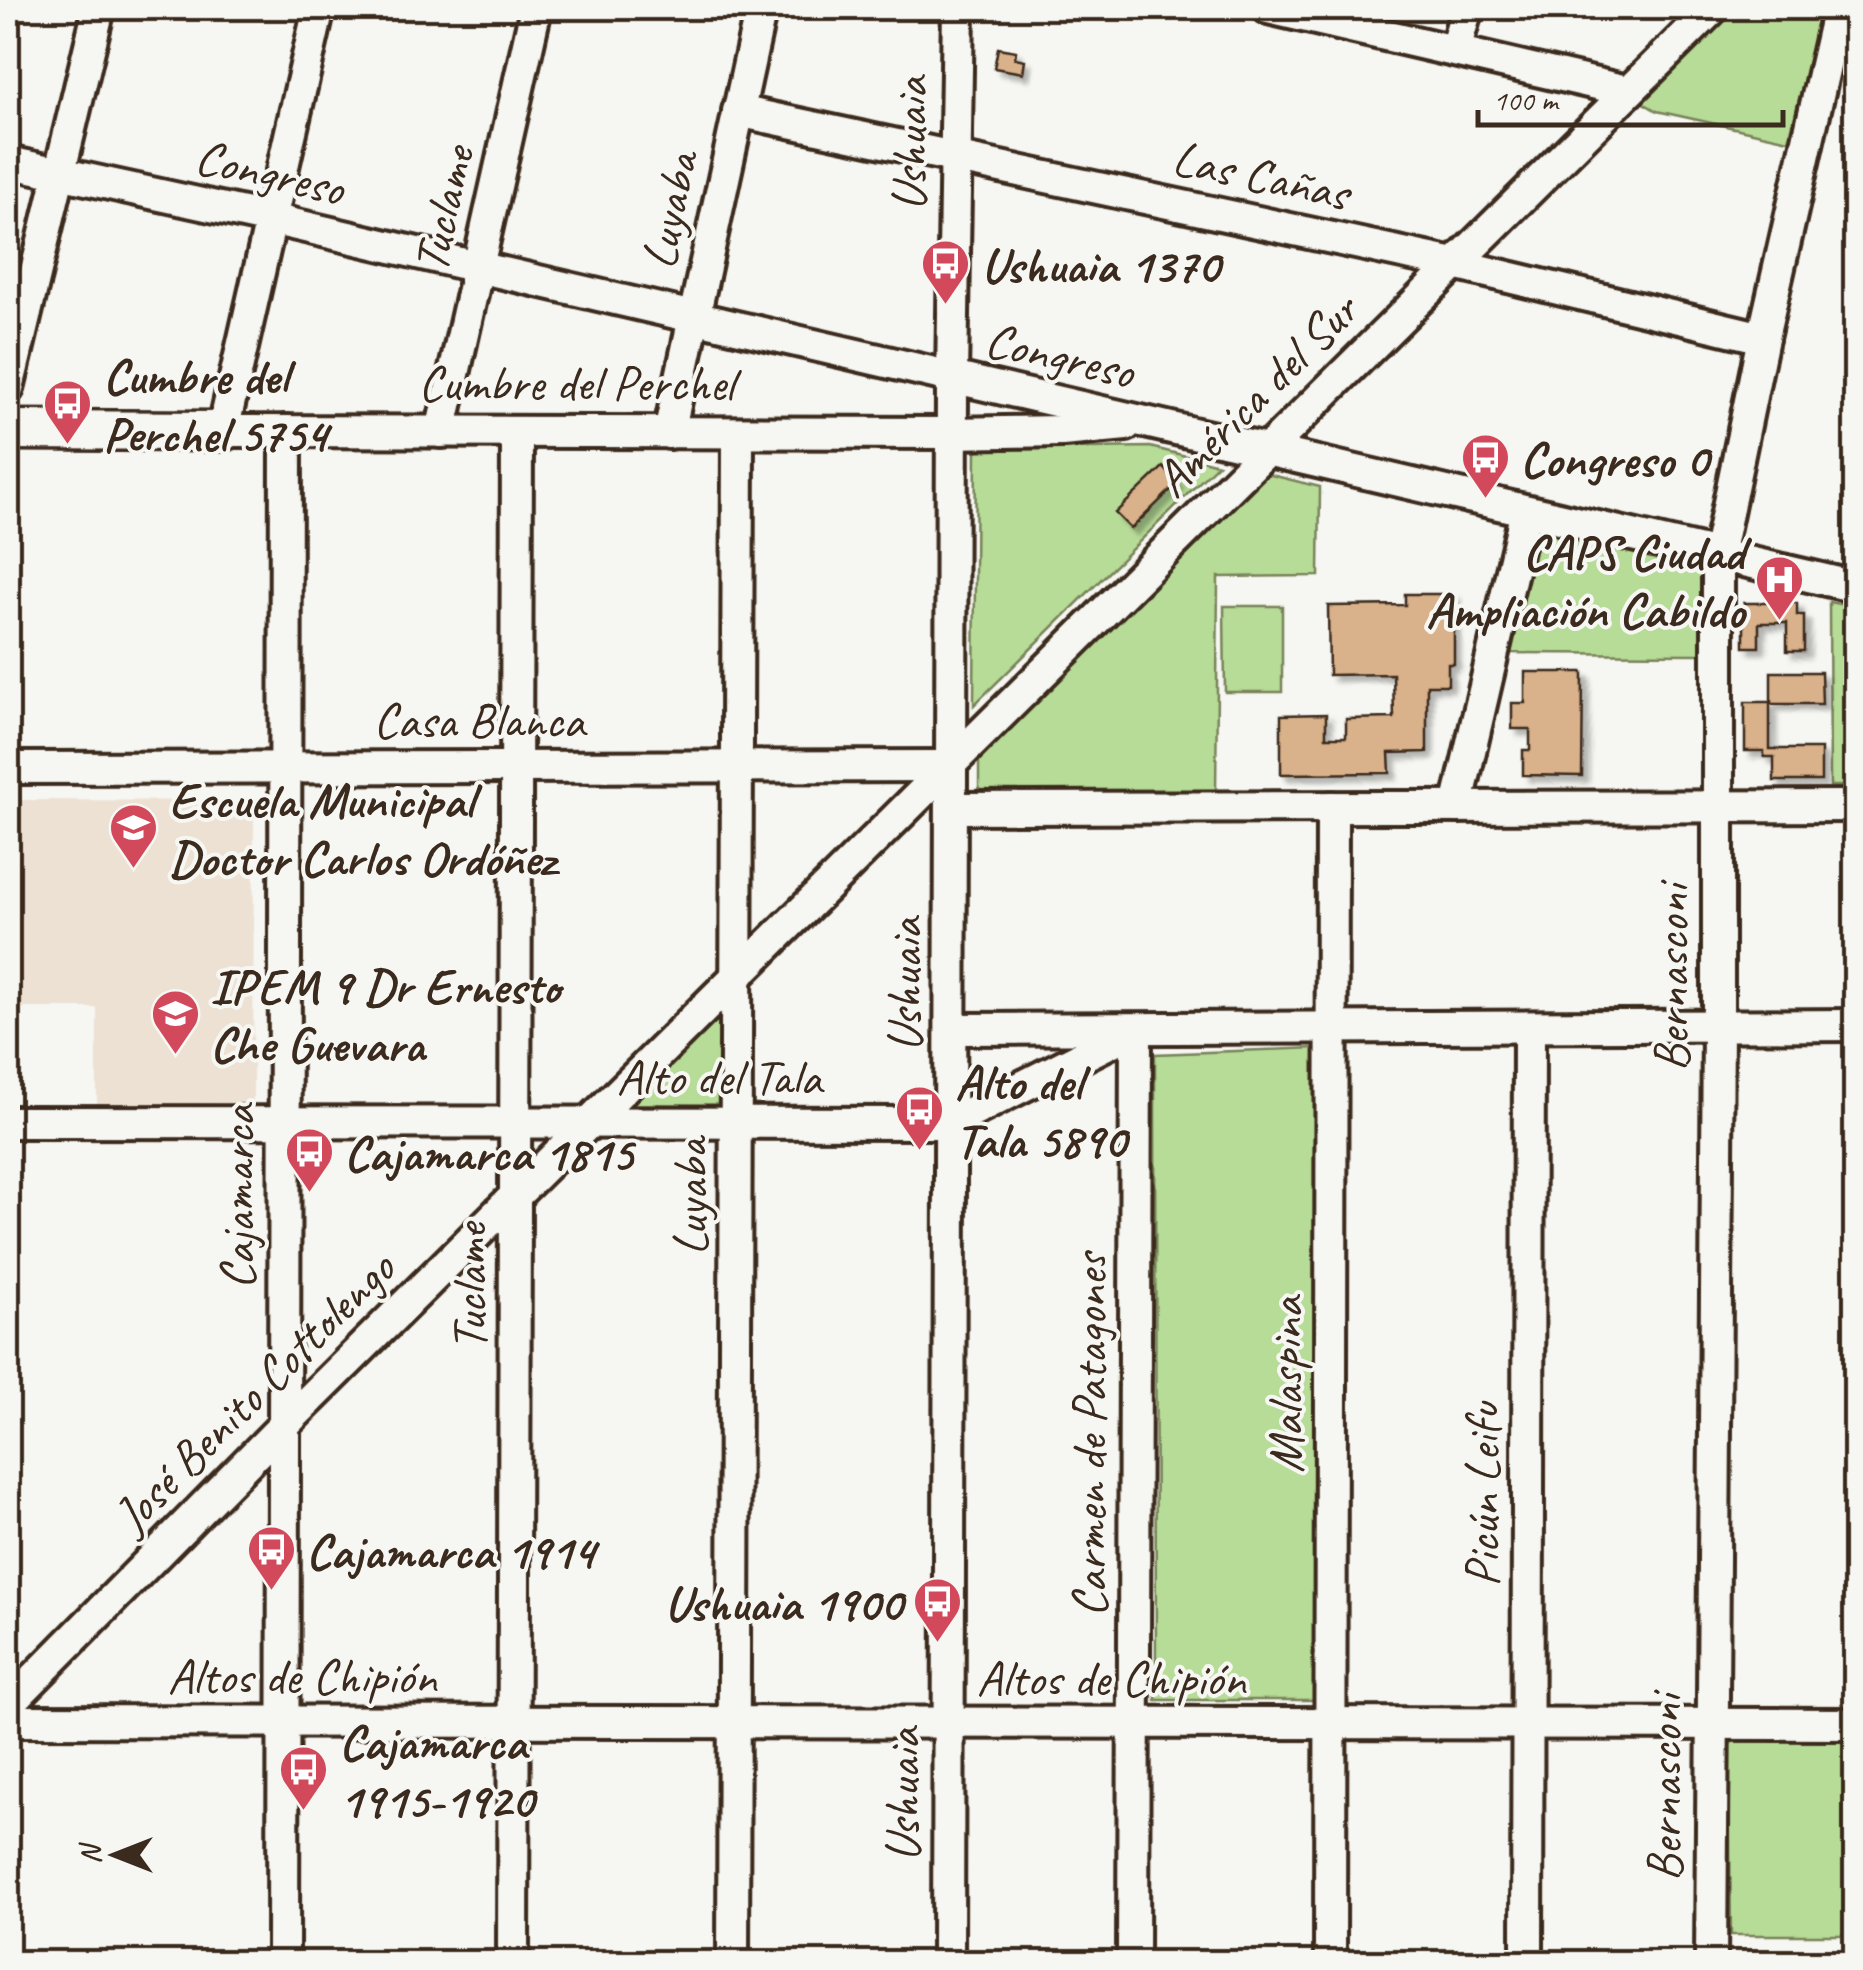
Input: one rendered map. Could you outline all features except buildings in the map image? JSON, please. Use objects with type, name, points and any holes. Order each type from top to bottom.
[{"type":"main road","name":"Cumbre del Perchel","points":[[8,430],[222,431]]},
{"type":"street","points":[[8,388],[99,8]]},
{"type":"street","points":[[222,431],[320,8]]},
{"type":"street","name":"Tuclame","points":[[441,432],[536,8]]},
{"type":"street","name":"Luyaba","points":[[669,432],[760,8]]},
{"type":"street","name":"Ushuaia","points":[[948,1962],[952,377],[958,8]]},
{"type":"street","points":[[1268,8],[1626,91]]},
{"type":"street","points":[[1455,50],[1466,8]]},
{"type":"street","name":"América del Sur","points":[[951,766],[1713,8]]},
{"type":"street","name":"Bernasconi","points":[[1711,1962],[1718,556],[1838,8]]},
{"type":"street","name":"Las Cañas","points":[[738,111],[1454,264],[1763,338]]},
{"type":"street","name":"Congreso","points":[[8,162],[693,316],[1856,588]]},
{"type":"street","name":"Cumbre del Perchel","points":[[222,431],[952,434],[1092,430],[1144,423]]},
{"type":"street","name":"Cajamarca","points":[[282,1962],[286,431]]},
{"type":"street","name":"Tuclame","points":[[514,1962],[517,432]]},
{"type":"street","name":"Luyaba","points":[[733,1962],[738,433]]},
{"type":"street","points":[[1456,807],[1526,511]]},
{"type":"street","name":"Casa Blanca","points":[[8,768],[951,766]]},
{"type":"street","name":"José Benito Cottolengo","points":[[8,1705],[282,1426],[951,766]]},
{"type":"street","points":[[951,808],[1856,806]]},
{"type":"street","name":"Malaspina","points":[[1330,1962],[1332,807]]},
{"type":"street","points":[[951,1030],[1856,1025]]},
{"type":"street","name":"Picún Leifu","points":[[1528,1027],[1528,1962]]},
{"type":"street","points":[[950,1124],[1136,1028]]},
{"type":"street","name":"Carmen de Patagones","points":[[1133,1962],[1136,1028]]},
{"type":"street","name":"Alto del Tala","points":[[8,1122],[950,1124]]},
{"type":"street","name":"Altos de Chipión","points":[[8,1721],[1856,1724]]},
{"type":"shaded area","points":[[15,800],[254,801],[253,1106],[97,1106],[97,1008],[15,1008]]},
{"type":"green space","points":[[1736,8],[1821,8],[1789,140],[1657,111],[1640,101]]},
{"type":"green space","points":[[1150,447],[1218,464],[974,705],[976,450]]},
{"type":"green space","points":[[1267,474],[1320,487],[1319,576],[1218,577],[1216,793],[979,794],[979,758]]},
{"type":"green space","points":[[1542,528],[1690,560],[1702,576],[1702,654],[1503,653],[1529,538]]},
{"type":"green space","points":[[1829,602],[1855,607],[1855,786],[1830,786]]},
{"type":"green space","points":[[1224,606],[1282,606],[1282,692],[1225,692]]},
{"type":"green space","points":[[730,1008],[727,1105],[627,1104]]},
{"type":"green space","points":[[1318,1048],[1314,1700],[1156,1700],[1155,1054]]},
{"type":"green space","points":[[1855,1737],[1855,1935],[1731,1935],[1729,1746],[1735,1738]]},
{"type":"place","name":"Ushuaia 1370","points":[[946,306]]},
{"type":"place","name":"Cumbre del Perchel 5754","points":[[68,446]]},
{"type":"place","name":"Congreso 0","points":[[1485,500]]},
{"type":"place","name":"CAPS Ciudad Ampliación Cabildo","points":[[1779,622]]},
{"type":"place","name":"Escuela Municipal Doctor Carlos Ordóñez","points":[[134,870]]},
{"type":"place","name":"IPEM 9 Dr Ernesto Che Guevara","points":[[175,1056]]},
{"type":"place","name":"Alto del Tala 5890","points":[[920,1152]]},
{"type":"place","name":"Cajamarca 1815","points":[[309,1194]]},
{"type":"place","name":"Cajamarca 1914","points":[[271,1592]]},
{"type":"place","name":"Ushuaia 1900","points":[[937,1644]]},
{"type":"place","name":"Cajamarca 1915-1920","points":[[304,1812]]}]
